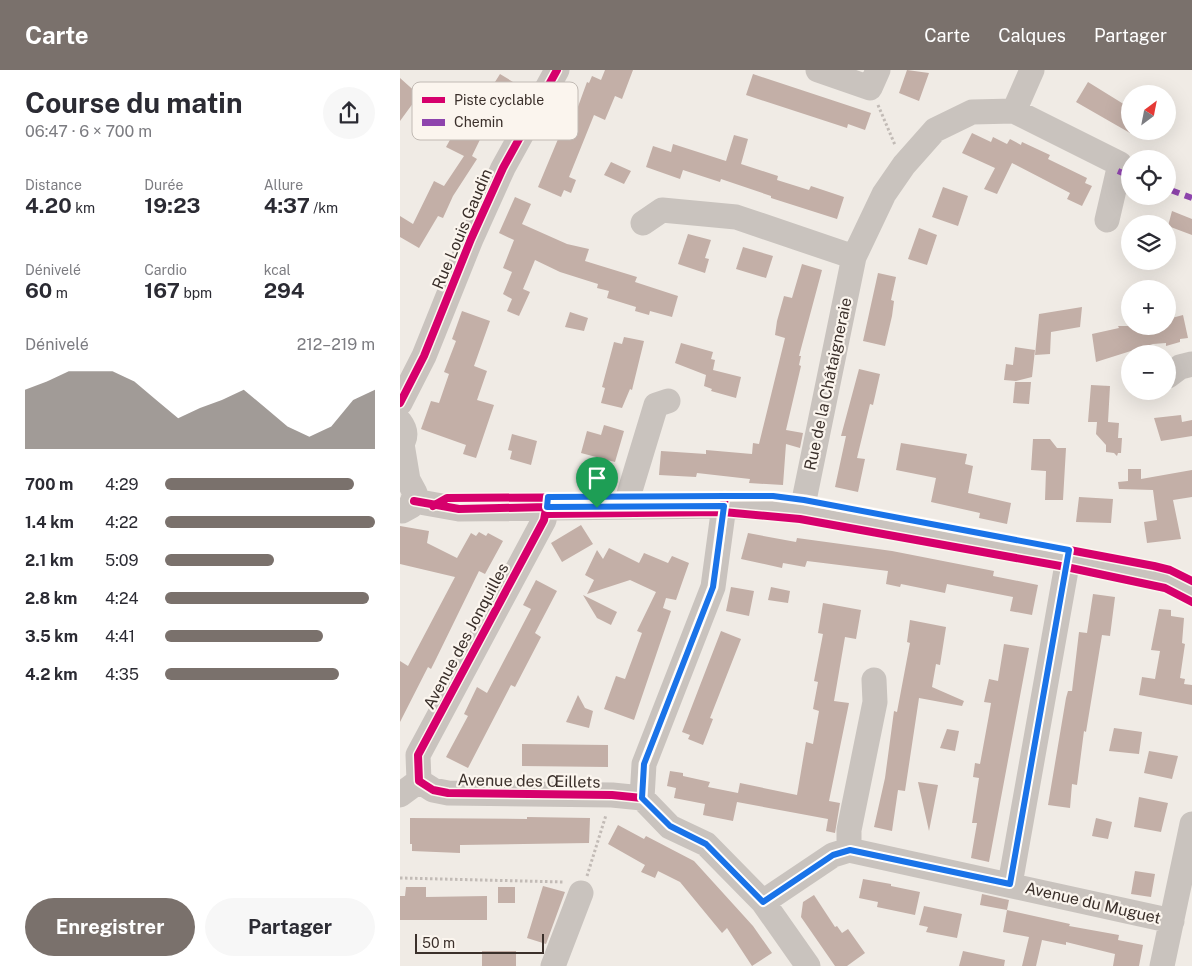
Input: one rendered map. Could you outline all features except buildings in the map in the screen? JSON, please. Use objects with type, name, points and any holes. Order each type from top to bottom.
[{"type":"street","name":"Rue Louis Gaudin","points":[[551,82],[558,70]]},
{"type":"street","points":[[818,70],[874,79]]},
{"type":"street","points":[[1032,70],[1014,111],[1120,164],[1107,220]]},
{"type":"street","name":"Rue de la Châtaigneraie","points":[[802,510],[854,256],[884,194],[904,165],[935,130],[972,112],[1014,111]]},
{"type":"street","name":"Rue Louis Gaudin","points":[[400,403],[424,356],[471,240],[503,168],[519,140]]},
{"type":"street","points":[[643,223],[662,210],[736,217],[854,256]]},
{"type":"street","points":[[1176,370],[1192,364]]},
{"type":"street","points":[[625,506],[656,405],[668,401]]},
{"type":"street","points":[[401,437],[405,492],[459,509],[724,506],[802,510],[1166,578],[1192,592]]},
{"type":"street","points":[[724,506],[713,587],[644,764],[642,798],[670,826],[706,844],[763,902],[808,966]]},
{"type":"street","name":"Avenue des Jonquilles","points":[[410,788],[418,755],[544,520],[547,507]]},
{"type":"street","points":[[1010,884],[1068,559]]},
{"type":"street","points":[[763,902],[833,855],[850,850],[849,830],[875,702],[874,680]]},
{"type":"street","name":"Avenue des Œillets","points":[[410,788],[433,790],[448,794],[612,795],[642,798]]},
{"type":"street","points":[[1162,966],[1192,824]]},
{"type":"street","name":"Avenue du Muguet","points":[[850,850],[1172,921]]},
{"type":"street","points":[[553,966],[573,888]]},
{"type":"path","points":[[874,79],[904,165]]},
{"type":"path","points":[[400,878],[573,888],[612,795]]},
{"type":"marked path","points":[[1176,192],[1192,198]]},
{"type":"cycle path","points":[[550,82],[557,70]]},
{"type":"cycle path","points":[[400,403],[424,356],[471,239],[503,168],[518,140]]},
{"type":"cycle path","points":[[548,497],[544,520],[418,755],[419,781],[433,790],[448,793],[612,795],[642,798],[644,764],[713,587],[725,496]]},
{"type":"cycle path","points":[[433,506],[447,498],[773,496],[805,500],[1154,566],[1170,570],[1192,581]]},
{"type":"cycle path","points":[[414,501],[459,509],[547,507]]},
{"type":"cycle path","points":[[546,514],[723,512],[800,519],[1066,567],[1165,588],[1192,602]]},
{"type":"route","points":[[773,496],[804,500],[1069,550],[1010,884],[850,850],[833,855],[799,876],[763,902],[706,844],[670,826],[642,798],[644,764],[713,587],[724,506],[625,506],[597,508],[547,507],[548,497],[773,496]]}]
